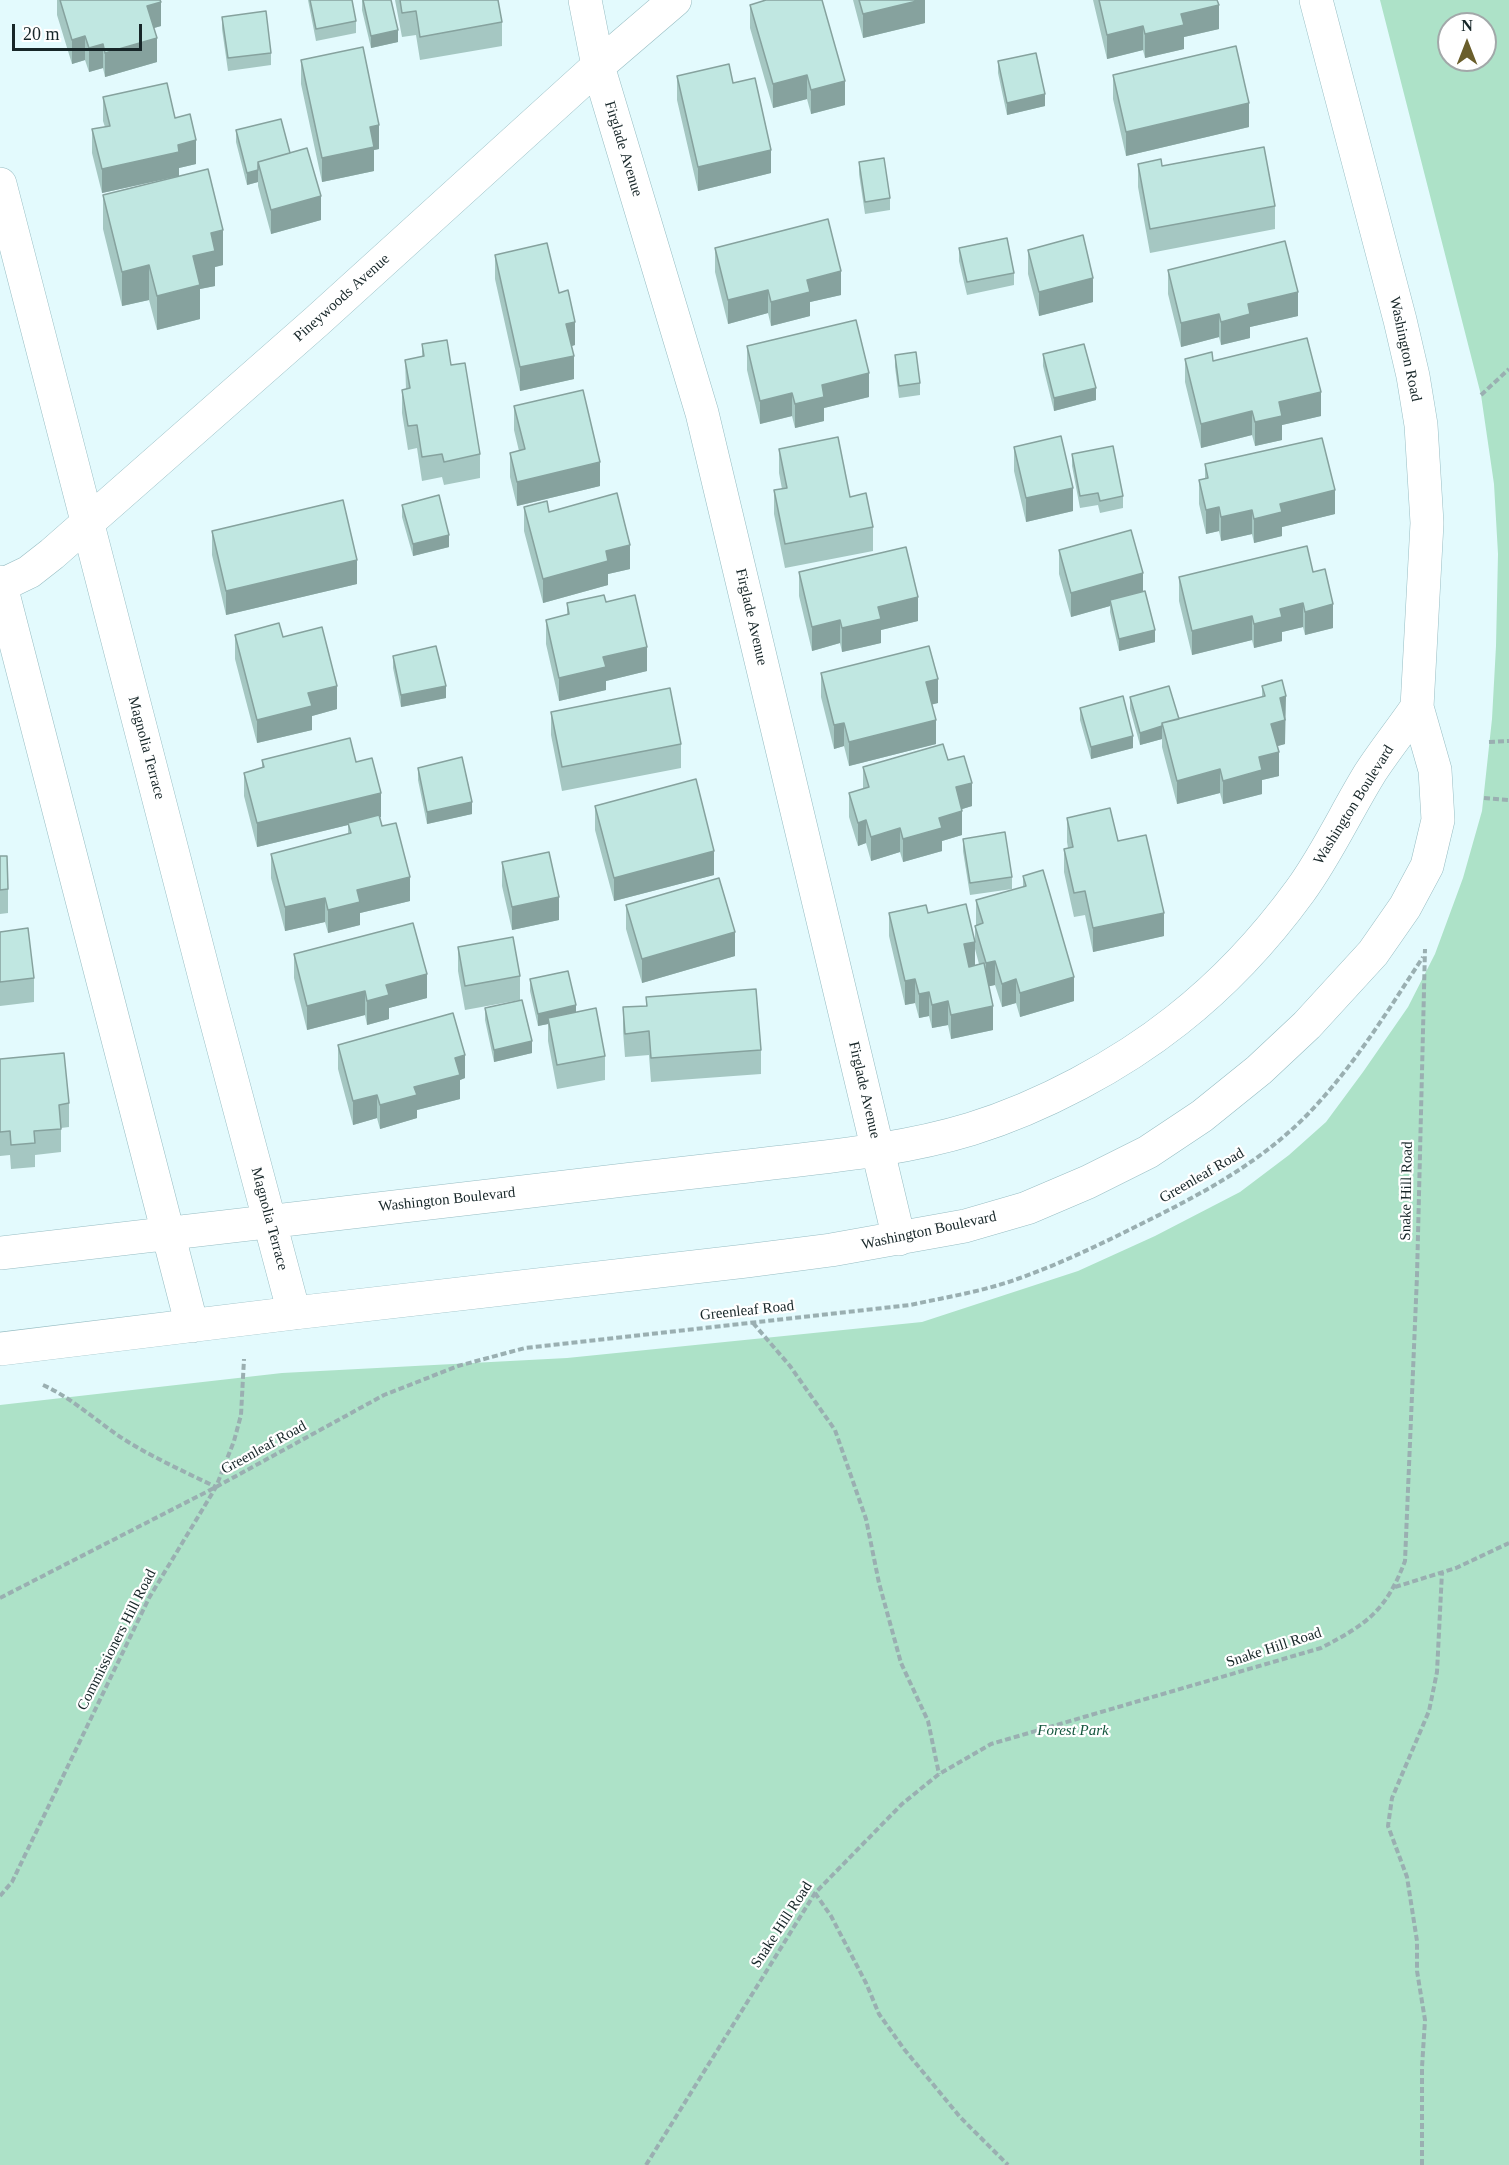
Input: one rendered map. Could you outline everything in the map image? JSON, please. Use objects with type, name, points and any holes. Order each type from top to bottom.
[{"type":"street","name":"Firglade Avenue","points":[[585,0],[598,66],[702,413],[899,1239]]},
{"type":"street","name":"Pineywoods Avenue","points":[[0,585],[29,572],[86,523],[317,321],[598,66],[675,0]]},
{"type":"street","name":"Washington Road","points":[[1316,0],[1400,320],[1421,425],[1427,523],[1418,707]]},
{"type":"street","name":"Magnolia Terrace","points":[[0,183],[86,523],[294,1313]]},
{"type":"street","points":[[0,585],[192,1326]]},
{"type":"street","name":"Washington Boulevard","points":[[0,1253],[878,1149],[968,1130],[1010,1116],[1050,1099],[1095,1074],[1175,1022],[1215,988],[1278,921],[1302,888],[1372,770],[1418,707]]},
{"type":"street","name":"Washington Boulevard","points":[[0,1349],[746,1261],[899,1239],[965,1226],[1027,1208],[1088,1182],[1148,1152],[1202,1116],[1259,1070],[1307,1025],[1373,953],[1405,907],[1427,866],[1438,820],[1435,770],[1418,707]]},
{"type":"path","points":[[1481,395],[1509,369]]},
{"type":"path","points":[[1489,742],[1509,741]]},
{"type":"path","points":[[1484,798],[1509,800]]},
{"type":"path","name":"Snake Hill Road","points":[[646,2165],[815,1893],[902,1804],[939,1774],[991,1744],[1321,1648],[1353,1631],[1377,1611],[1395,1587],[1405,1561],[1418,1276],[1425,944]]},
{"type":"path","name":"Greenleaf Road","points":[[0,1598],[216,1487],[384,1395],[458,1366],[525,1348],[910,1305],[965,1294],[1008,1282],[1074,1257],[1194,1197],[1262,1156],[1307,1115],[1356,1060],[1424,955]]},
{"type":"path","name":"Commissioners Hill Road","points":[[0,1896],[12,1882],[149,1598],[216,1487],[234,1441],[241,1415],[245,1320]]},
{"type":"path","points":[[753,1323],[790,1366],[835,1430],[866,1519],[879,1583],[901,1663],[928,1721],[939,1774]]},
{"type":"path","points":[[39,1383],[86,1410],[122,1438],[150,1455],[216,1487]]},
{"type":"path","points":[[1395,1587],[1467,1563],[1509,1543]]},
{"type":"path","points":[[1422,2165],[1422,2067],[1425,2020],[1418,1971],[1418,1941],[1407,1877],[1388,1826],[1392,1798],[1429,1711],[1437,1672],[1442,1572]]},
{"type":"path","points":[[815,1893],[831,1916],[867,1983],[879,2014],[904,2049],[960,2117],[1008,2165]]},
{"type":"green space","name":"Forest Park","points":[[1380,0],[1509,0],[1509,2165],[0,2165],[0,1405],[282,1373],[567,1358],[922,1322],[1078,1271],[1155,1236],[1240,1192],[1289,1155],[1326,1122],[1363,1072],[1408,1007],[1435,954],[1463,878],[1482,811],[1492,719],[1498,554],[1494,484],[1481,395]]},
{"type":"building","points":[[60,0],[160,0],[161,2],[147,6],[157,38],[105,53],[103,44],[89,48],[85,36],[72,40]]},
{"type":"building","points":[[310,0],[352,0],[356,21],[316,29]]},
{"type":"building","points":[[363,0],[391,0],[398,30],[371,36]]},
{"type":"building","points":[[400,0],[498,0],[502,22],[420,37],[416,11],[402,13]]},
{"type":"building","points":[[766,0],[822,0],[845,81],[811,90],[807,75],[773,84],[750,5]]},
{"type":"building","points":[[859,0],[921,0],[863,14]]},
{"type":"building","points":[[1099,0],[1217,0],[1219,5],[1181,14],[1184,25],[1145,34],[1143,26],[1107,35]]},
{"type":"building","points":[[266,11],[271,53],[228,58],[222,17]]},
{"type":"building","points":[[1236,46],[1249,103],[1126,132],[1113,75]]},
{"type":"building","points":[[363,47],[379,125],[370,127],[374,147],[322,158],[301,60]]},
{"type":"building","points":[[1036,53],[1045,94],[1007,103],[998,61]]},
{"type":"building","points":[[729,64],[733,83],[755,78],[771,150],[698,167],[677,76]]},
{"type":"building","points":[[167,83],[175,118],[190,114],[196,140],[178,145],[179,152],[102,169],[92,129],[110,126],[103,97]]},
{"type":"building","points":[[281,119],[290,153],[258,162],[258,170],[247,173],[236,130]]},
{"type":"building","points":[[1264,147],[1275,206],[1150,229],[1138,164],[1161,159],[1162,166]]},
{"type":"building","points":[[307,148],[321,196],[271,210],[258,162]]},
{"type":"building","points":[[884,158],[890,198],[865,202],[859,162]]},
{"type":"building","points":[[208,169],[223,230],[211,233],[215,251],[193,256],[200,285],[157,296],[149,265],[122,272],[103,195]]},
{"type":"building","points":[[828,219],[841,271],[807,280],[810,292],[771,302],[768,290],[728,300],[715,248]]},
{"type":"building","points":[[1083,235],[1093,278],[1039,292],[1028,250]]},
{"type":"building","points":[[1007,238],[1014,273],[967,282],[959,248]]},
{"type":"building","points":[[1285,241],[1298,292],[1248,304],[1250,314],[1221,322],[1219,314],[1181,323],[1168,270]]},
{"type":"building","points":[[547,243],[559,293],[568,290],[575,322],[566,324],[574,356],[520,367],[495,255]]},
{"type":"building","points":[[856,320],[869,373],[822,385],[824,397],[795,404],[792,393],[760,401],[747,346]]},
{"type":"building","points":[[1307,338],[1321,392],[1279,402],[1282,416],[1255,422],[1252,411],[1201,424],[1185,359],[1212,352],[1213,361]]},
{"type":"building","points":[[447,340],[451,365],[465,363],[480,454],[444,462],[442,454],[422,457],[417,425],[408,426],[402,390],[410,388],[405,360],[424,356],[422,344]]},
{"type":"building","points":[[1084,344],[1096,388],[1054,398],[1043,354]]},
{"type":"building","points":[[916,352],[920,383],[899,386],[895,355]]},
{"type":"building","points":[[583,390],[600,462],[517,482],[510,453],[525,449],[514,406]]},
{"type":"building","points":[[1061,436],[1073,488],[1026,498],[1014,447]]},
{"type":"building","points":[[838,437],[850,497],[866,493],[873,527],[785,544],[774,490],[787,488],[779,449]]},
{"type":"building","points":[[1322,438],[1335,490],[1280,504],[1282,512],[1254,519],[1252,510],[1221,517],[1219,507],[1206,510],[1199,480],[1208,478],[1205,464]]},
{"type":"building","points":[[1113,446],[1123,496],[1100,501],[1098,493],[1080,496],[1072,454]]},
{"type":"building","points":[[617,493],[630,545],[606,551],[608,561],[543,579],[524,507],[547,501],[549,512]]},
{"type":"building","points":[[439,495],[449,535],[413,544],[402,505]]},
{"type":"building","points":[[343,500],[357,560],[226,591],[212,531]]},
{"type":"building","points":[[1131,530],[1143,573],[1071,593],[1059,550]]},
{"type":"building","points":[[1307,546],[1313,572],[1325,569],[1333,604],[1305,612],[1303,603],[1280,609],[1282,617],[1254,624],[1252,616],[1192,631],[1179,577]]},
{"type":"building","points":[[906,547],[918,597],[878,607],[881,619],[842,628],[840,620],[812,627],[799,572]]},
{"type":"building","points":[[1145,591],[1155,630],[1119,639],[1110,600]]},
{"type":"building","points":[[604,595],[606,602],[635,595],[647,647],[603,657],[606,667],[559,678],[546,620],[569,614],[567,603]]},
{"type":"building","points":[[279,623],[283,637],[322,627],[337,686],[308,693],[312,706],[257,720],[235,635]]},
{"type":"building","points":[[436,646],[446,686],[401,695],[393,656]]},
{"type":"building","points":[[929,646],[938,679],[926,682],[936,720],[849,742],[844,723],[834,725],[821,673]]},
{"type":"building","points":[[1282,680],[1286,696],[1280,698],[1285,720],[1271,724],[1279,752],[1259,757],[1262,770],[1223,781],[1220,769],[1177,781],[1162,723],[1265,696],[1262,686]]},
{"type":"building","points":[[1169,686],[1179,719],[1162,723],[1162,726],[1140,733],[1130,697]]},
{"type":"building","points":[[670,688],[681,744],[562,767],[551,712]]},
{"type":"building","points":[[1123,696],[1133,736],[1091,747],[1080,708]]},
{"type":"building","points":[[350,738],[356,762],[372,758],[381,793],[257,823],[244,773],[264,767],[262,760]]},
{"type":"building","points":[[943,744],[948,760],[964,756],[972,783],[956,787],[962,811],[939,818],[942,828],[903,839],[900,828],[871,837],[866,820],[858,823],[849,793],[869,787],[863,767]]},
{"type":"building","points":[[462,757],[472,802],[427,812],[418,768]]},
{"type":"building","points":[[696,779],[714,851],[614,878],[595,806]]},
{"type":"building","points":[[1110,808],[1118,841],[1146,835],[1164,913],[1093,928],[1085,891],[1074,893],[1064,849],[1073,847],[1067,818]]},
{"type":"building","points":[[379,815],[382,826],[396,823],[410,877],[357,890],[360,902],[328,910],[325,898],[285,907],[271,854],[351,833],[348,823]]},
{"type":"building","points":[[1005,832],[1012,877],[970,883],[963,839]]},
{"type":"building","points":[[549,852],[559,897],[512,907],[502,862]]},
{"type":"building","points":[[0,856],[7,856],[8,889],[0,890]]},
{"type":"building","points":[[1043,870],[1074,977],[1020,993],[1016,979],[1002,984],[995,961],[986,963],[975,926],[983,923],[976,900],[1026,886],[1023,876]]},
{"type":"building","points":[[719,878],[735,932],[642,959],[626,905]]},
{"type":"building","points":[[966,904],[975,942],[964,944],[969,967],[984,963],[993,1006],[951,1015],[948,1001],[932,1005],[929,992],[919,994],[915,979],[905,981],[889,913],[926,905],[928,913]]},
{"type":"building","points":[[413,923],[427,974],[386,985],[389,995],[367,1001],[365,991],[307,1006],[294,954]]},
{"type":"building","points":[[28,928],[34,978],[0,982],[0,932]]},
{"type":"building","points":[[513,937],[520,976],[465,986],[458,947]]},
{"type":"building","points":[[568,971],[576,1005],[538,1014],[530,979]]},
{"type":"building","points":[[756,989],[761,1050],[651,1058],[649,1031],[625,1034],[623,1007],[647,1006],[646,997]]},
{"type":"building","points":[[522,1000],[532,1041],[494,1050],[485,1008]]},
{"type":"building","points":[[596,1008],[605,1056],[557,1065],[548,1018]]},
{"type":"building","points":[[453,1013],[465,1055],[455,1058],[460,1075],[414,1087],[417,1095],[380,1105],[377,1095],[353,1101],[338,1045]]},
{"type":"building","points":[[64,1053],[69,1103],[59,1105],[61,1129],[34,1131],[35,1143],[11,1145],[10,1131],[0,1132],[0,1059]]}]
